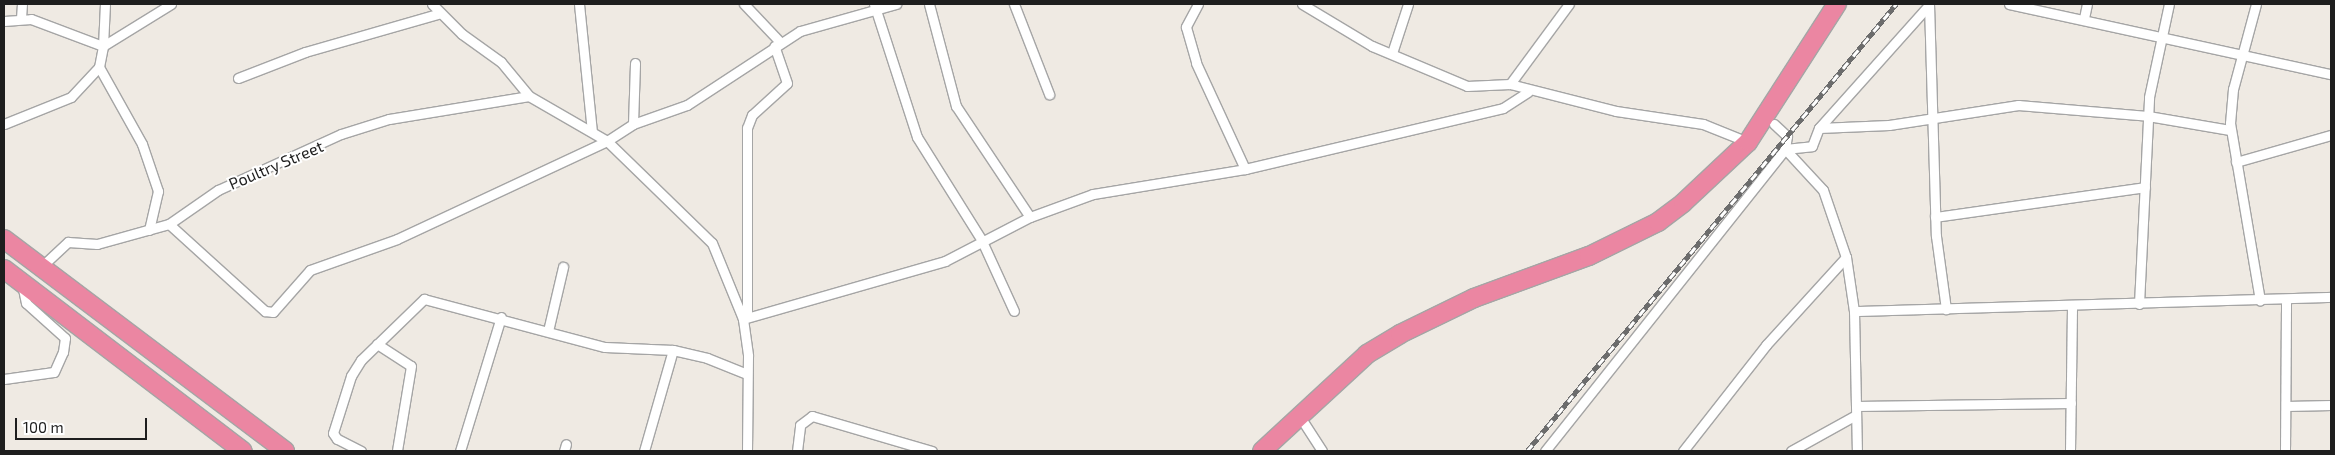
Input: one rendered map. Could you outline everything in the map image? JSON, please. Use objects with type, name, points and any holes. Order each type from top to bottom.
[{"type":"highway","points":[[1262,451],[1367,354],[1435,316],[1589,256],[1658,222],[1748,142],[1837,4]]},
{"type":"highway","points":[[1279,451],[1304,423],[1369,366],[1409,340],[1454,318],[1608,259],[1661,231],[1729,177],[1774,124],[1850,4]]},
{"type":"highway","points":[[4,239],[285,451]]},
{"type":"highway","points":[[4,269],[244,451]]},
{"type":"street","points":[[21,18],[22,4]]},
{"type":"street","points":[[4,124],[71,97],[99,67],[103,46],[105,4]]},
{"type":"street","points":[[103,46],[171,4]]},
{"type":"street","points":[[432,4],[440,13],[501,62],[529,96],[592,130],[607,141],[712,243],[745,318]]},
{"type":"street","points":[[580,4],[592,130]]},
{"type":"street","points":[[744,4],[777,44],[787,83],[752,115],[747,128],[745,318],[747,451]]},
{"type":"street","points":[[855,13],[861,4]]},
{"type":"street","points":[[168,224],[265,311],[273,312],[310,270],[406,235],[607,141],[633,124],[687,105],[777,44],[826,20],[875,6],[896,4]]},
{"type":"street","points":[[929,4],[956,106],[1030,217]]},
{"type":"street","points":[[1014,4],[1049,94]]},
{"type":"street","points":[[1198,4],[1186,27],[1196,63],[1245,169]]},
{"type":"street","points":[[1302,4],[1372,46],[1392,52],[1467,86],[1510,84],[1528,92],[1703,124],[1748,142]]},
{"type":"street","points":[[1392,52],[1408,4]]},
{"type":"street","points":[[1510,84],[1569,4]]},
{"type":"street","points":[[2009,4],[2084,18],[2331,74]]},
{"type":"street","points":[[2084,18],[2087,4]]},
{"type":"street","points":[[2139,304],[2148,116],[2162,35],[2170,4]]},
{"type":"street","points":[[2256,4],[2241,55],[2230,130],[2260,300]]},
{"type":"street","points":[[1785,149],[1812,146],[1820,128],[1929,5]]},
{"type":"street","points":[[1929,5],[1935,117],[1935,217],[1946,309]]},
{"type":"street","points":[[875,6],[917,137],[981,239],[1014,311]]},
{"type":"street","points":[[238,78],[313,50],[440,13]]},
{"type":"street","points":[[4,21],[21,18],[103,46]]},
{"type":"street","points":[[633,124],[635,64]]},
{"type":"street","points":[[99,67],[142,144],[158,191],[150,230]]},
{"type":"street","points":[[745,318],[945,261],[981,239],[1030,217],[1108,190],[1151,188],[1245,169],[1503,108],[1528,92]]},
{"type":"street","name":"Poultry Street","points":[[41,267],[68,242],[97,244],[168,224],[218,190],[341,134],[389,119],[529,96]]},
{"type":"street","points":[[1820,128],[1935,117],[2018,105],[2148,116],[2230,130]]},
{"type":"street","points":[[1545,451],[1785,149],[1787,136],[1774,124]]},
{"type":"street","points":[[2236,162],[2331,135]]},
{"type":"street","points":[[1785,149],[1823,190],[1846,257],[1854,311],[1857,451]]},
{"type":"street","points":[[1935,217],[2145,187]]},
{"type":"street","points":[[1683,451],[1766,345],[1846,257]]},
{"type":"street","points":[[548,331],[563,267]]},
{"type":"street","points":[[4,379],[54,372],[63,352],[66,338],[26,303],[22,282]]},
{"type":"street","points":[[361,451],[336,439],[333,428],[355,368],[424,298],[501,317],[605,347],[672,350],[747,374]]},
{"type":"street","points":[[1854,311],[2331,298]]},
{"type":"street","points":[[2285,451],[2286,299]]},
{"type":"street","points":[[2070,451],[2072,306]]},
{"type":"street","points":[[460,451],[501,317]]},
{"type":"street","points":[[377,344],[412,366],[396,451]]},
{"type":"street","points":[[644,451],[672,350]]},
{"type":"street","points":[[1791,451],[1856,410],[2071,403]]},
{"type":"street","points":[[2286,406],[2331,405]]},
{"type":"street","points":[[797,451],[800,426],[812,416],[932,451]]},
{"type":"street","points":[[1304,423],[1322,451]]},
{"type":"railway","points":[[1527,451],[1896,4]]}]
